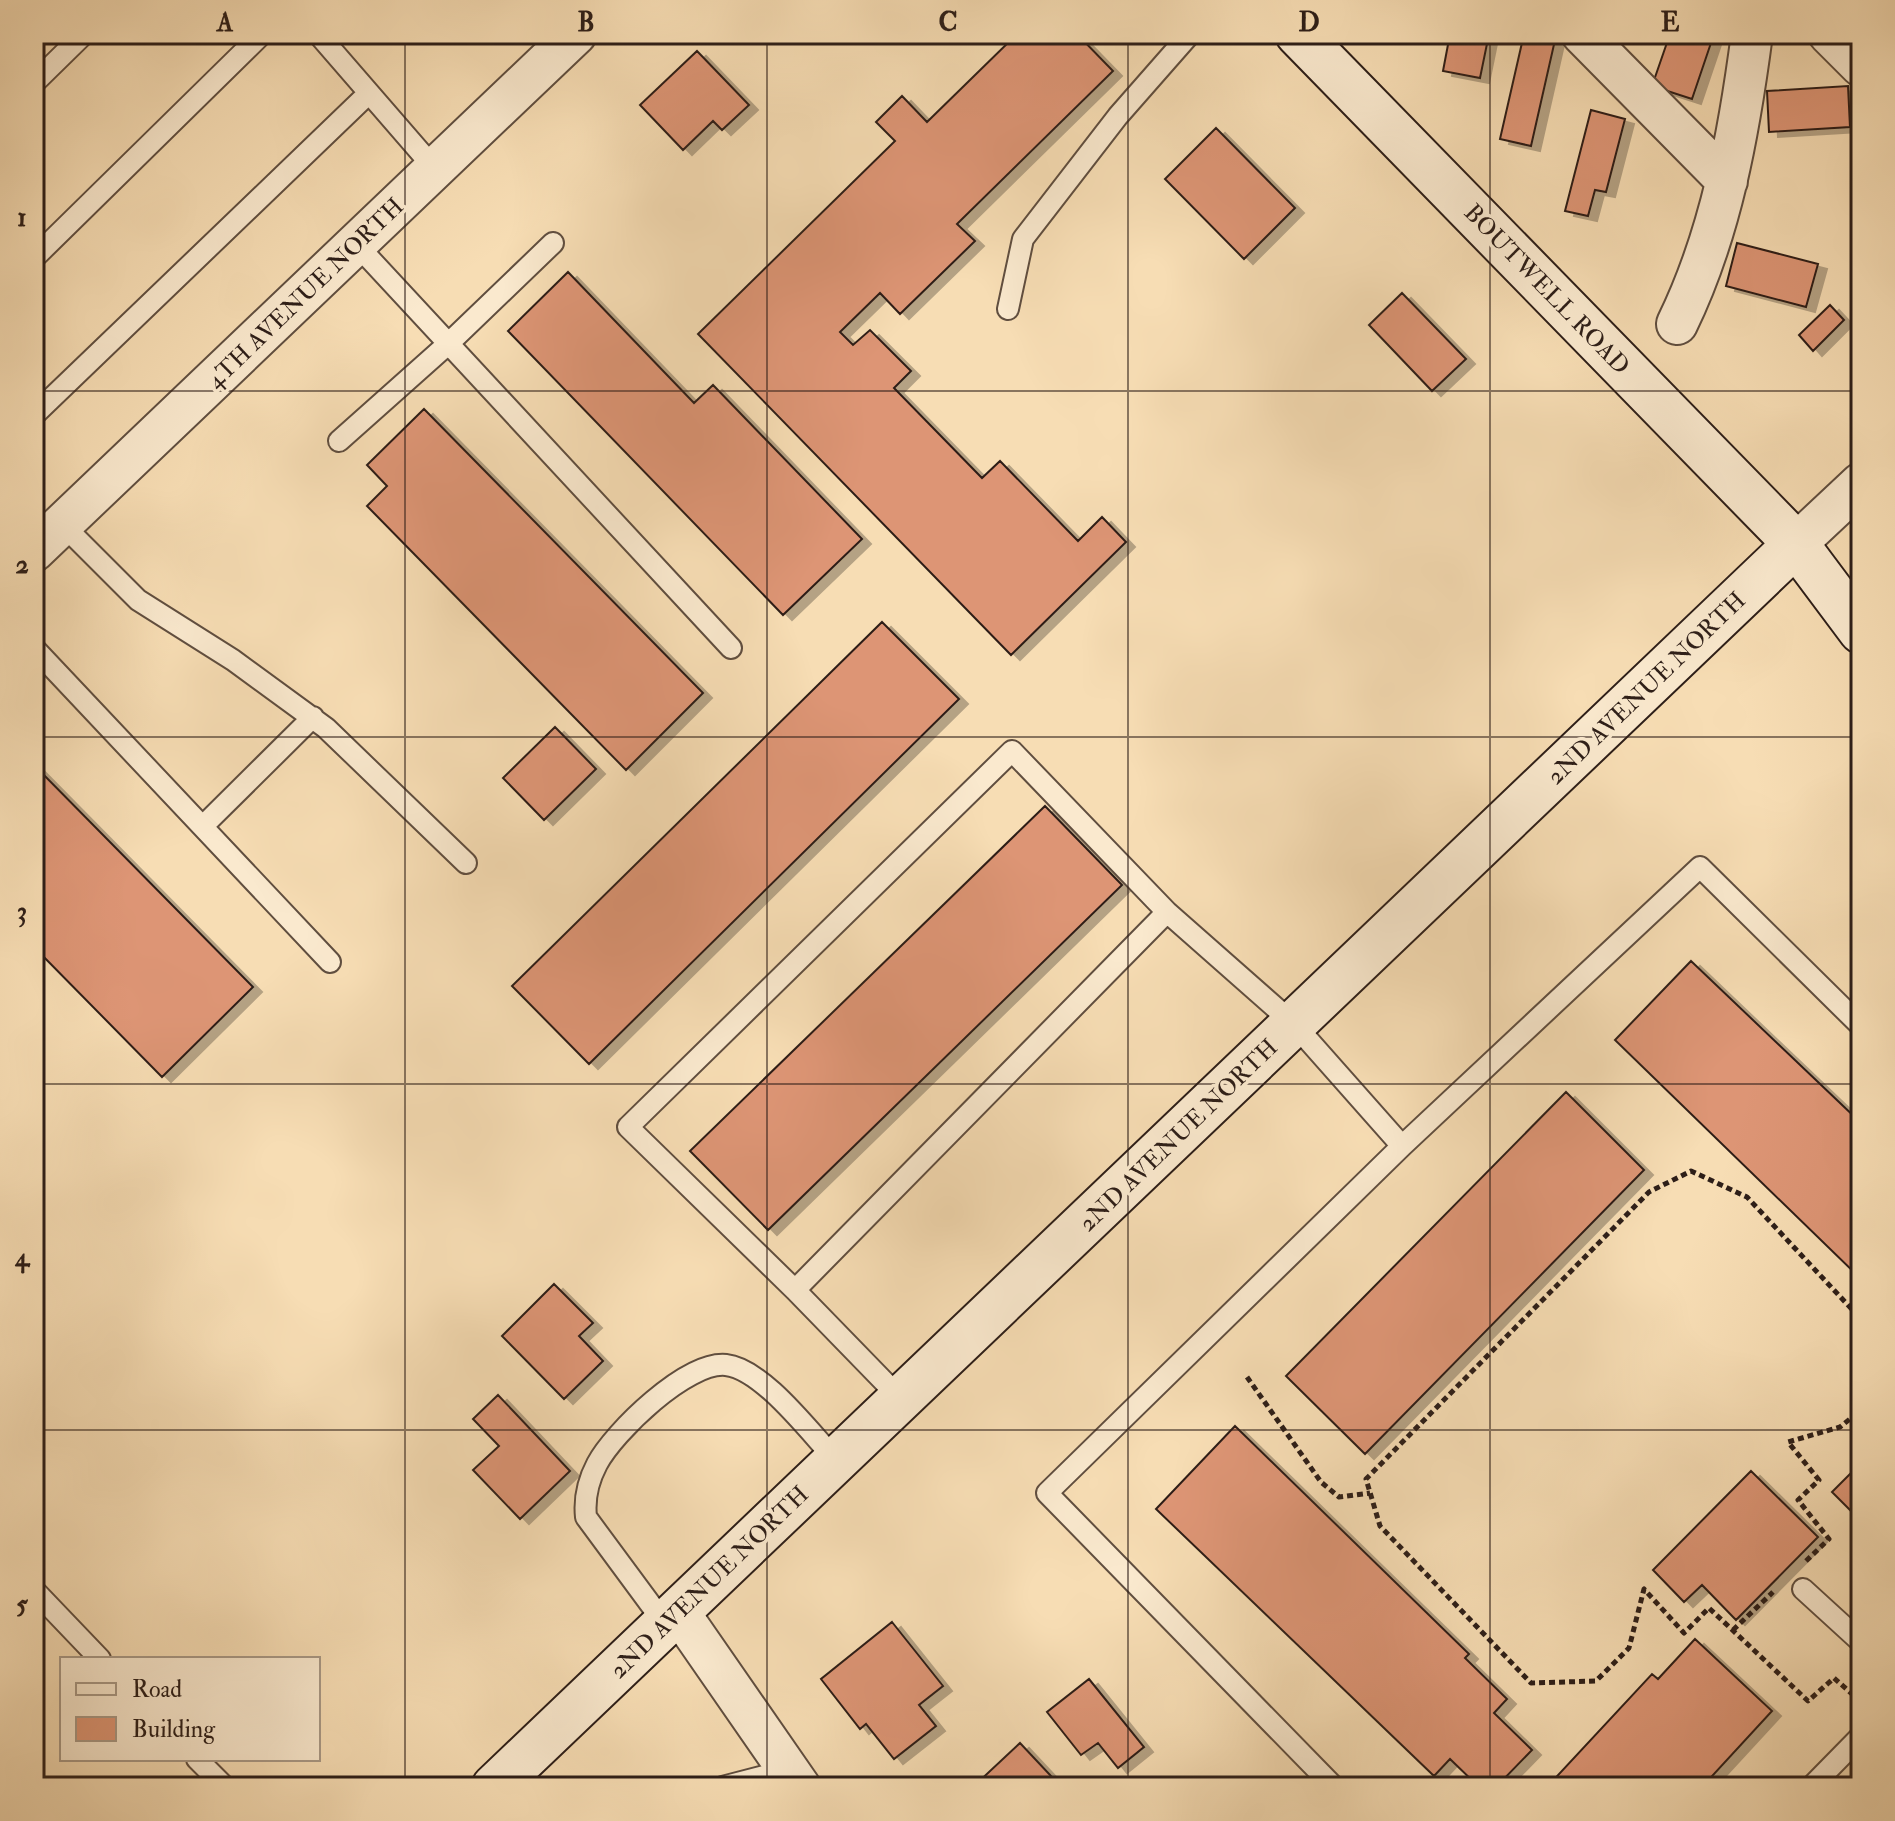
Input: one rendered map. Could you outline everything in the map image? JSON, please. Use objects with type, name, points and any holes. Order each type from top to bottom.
[{"type":"street","name":"4TH AVENUE NORTH","points":[[44,534],[576,34]]},
{"type":"street","name":"BOUTWELL ROAD","points":[[1298,34],[1796,544],[1861,631]]},
{"type":"street","points":[[1582,34],[1727,181]]},
{"type":"street","points":[[1677,324],[1695,287],[1727,181],[1742,109],[1752,34]]},
{"type":"street","points":[[1829,34],[1861,66]]},
{"type":"street","name":"2ND AVENUE NORTH","points":[[494,1787],[1861,483]]},
{"type":"street","points":[[672,1618],[794,1778]]},
{"type":"lane","points":[[34,83],[84,34]]},
{"type":"lane","points":[[34,258],[262,34]]},
{"type":"lane","points":[[318,34],[435,169]]},
{"type":"lane","points":[[1008,309],[1023,239],[1118,116],[1190,34]]},
{"type":"lane","points":[[34,415],[369,93]]},
{"type":"lane","points":[[339,441],[449,343],[553,243]]},
{"type":"lane","points":[[356,244],[731,648]]},
{"type":"lane","points":[[44,534],[313,717],[466,863]]},
{"type":"lane","points":[[34,648],[330,962]]},
{"type":"lane","points":[[203,826],[313,717]]},
{"type":"lane","points":[[901,1399],[795,1290],[628,1127],[1012,751],[1167,912],[1294,1024],[1402,1146]]},
{"type":"lane","points":[[1334,1787],[1047,1493],[1402,1146],[1700,867],[1861,1026]]},
{"type":"lane","points":[[795,1290],[1167,912]]},
{"type":"lane","points":[[672,1618],[586,1517],[584,1500],[598,1462],[632,1420],[689,1374],[724,1365],[750,1374],[837,1461]]},
{"type":"lane","points":[[1803,1589],[1861,1642]]},
{"type":"lane","points":[[34,1590],[98,1657]]},
{"type":"lane","points":[[1811,1787],[1861,1736]]},
{"type":"lane","points":[[199,1761],[225,1787]]},
{"type":"lane","points":[[722,1787],[794,1778]]},
{"type":"path","points":[[1861,1319],[1747,1197],[1691,1171],[1649,1192],[1366,1479],[1380,1526],[1531,1683],[1596,1681],[1629,1648],[1644,1589],[1684,1633],[1709,1608],[1808,1701],[1834,1678],[1861,1702]]},
{"type":"path","points":[[1247,1377],[1321,1482],[1339,1497],[1370,1493]]},
{"type":"path","points":[[1797,1569],[1829,1539],[1798,1500],[1819,1480],[1788,1442],[1840,1427],[1861,1410]]},
{"type":"path","points":[[1733,1630],[1775,1590]]},
{"type":"building","points":[[1017,34],[1077,34],[1113,71],[957,224],[975,241],[900,314],[880,293],[840,332],[853,345],[870,330],[911,371],[894,388],[982,478],[1000,461],[1078,541],[1102,517],[1126,542],[1011,655],[698,334],[895,141],[876,122],[902,96],[927,122]]},
{"type":"building","points":[[1450,34],[1489,34],[1480,78],[1443,71]]},
{"type":"building","points":[[1524,34],[1555,40],[1531,146],[1500,139]]},
{"type":"building","points":[[1670,34],[1714,34],[1692,99],[1652,86]]},
{"type":"building","points":[[697,51],[749,105],[722,130],[713,121],[683,150],[640,105]]},
{"type":"building","points":[[1848,86],[1850,127],[1769,132],[1767,91]]},
{"type":"building","points":[[1591,110],[1625,119],[1606,192],[1595,190],[1588,216],[1565,211]]},
{"type":"building","points":[[1216,128],[1295,208],[1244,259],[1165,179]]},
{"type":"building","points":[[1737,243],[1818,264],[1806,307],[1726,286]]},
{"type":"building","points":[[568,272],[694,403],[713,385],[862,539],[783,615],[508,331]]},
{"type":"building","points":[[1402,293],[1466,359],[1432,391],[1369,325]]},
{"type":"building","points":[[1830,305],[1844,320],[1813,351],[1799,335]]},
{"type":"building","points":[[424,409],[703,693],[626,770],[367,506],[387,486],[367,465]]},
{"type":"building","points":[[882,622],[959,699],[589,1064],[512,986]]},
{"type":"building","points":[[555,727],[596,769],[544,820],[503,778]]},
{"type":"building","points":[[34,765],[253,987],[162,1077],[34,947]]},
{"type":"building","points":[[1045,806],[1122,885],[768,1230],[690,1151]]},
{"type":"building","points":[[1691,961],[1861,1123],[1861,1279],[1615,1040]]},
{"type":"building","points":[[1566,1092],[1644,1170],[1365,1454],[1286,1376]]},
{"type":"building","points":[[554,1284],[593,1323],[579,1336],[603,1361],[564,1399],[502,1336]]},
{"type":"building","points":[[498,1395],[570,1471],[520,1519],[473,1470],[499,1446],[473,1419]]},
{"type":"building","points":[[1235,1426],[1469,1654],[1465,1658],[1507,1699],[1494,1713],[1532,1750],[1496,1787],[1479,1787],[1450,1759],[1434,1776],[1156,1509]]},
{"type":"building","points":[[1861,1463],[1861,1521],[1832,1492]]},
{"type":"building","points":[[1751,1471],[1818,1537],[1736,1620],[1702,1585],[1684,1602],[1653,1570]]},
{"type":"building","points":[[892,1622],[943,1686],[919,1705],[936,1726],[894,1759],[866,1724],[860,1729],[821,1679]]},
{"type":"building","points":[[1695,1639],[1772,1711],[1702,1787],[1547,1787],[1652,1674],[1658,1679]]},
{"type":"building","points":[[1089,1679],[1144,1747],[1118,1768],[1098,1743],[1081,1755],[1047,1712]]},
{"type":"building","points":[[1020,1743],[1051,1776],[1040,1787],[973,1787]]}]
